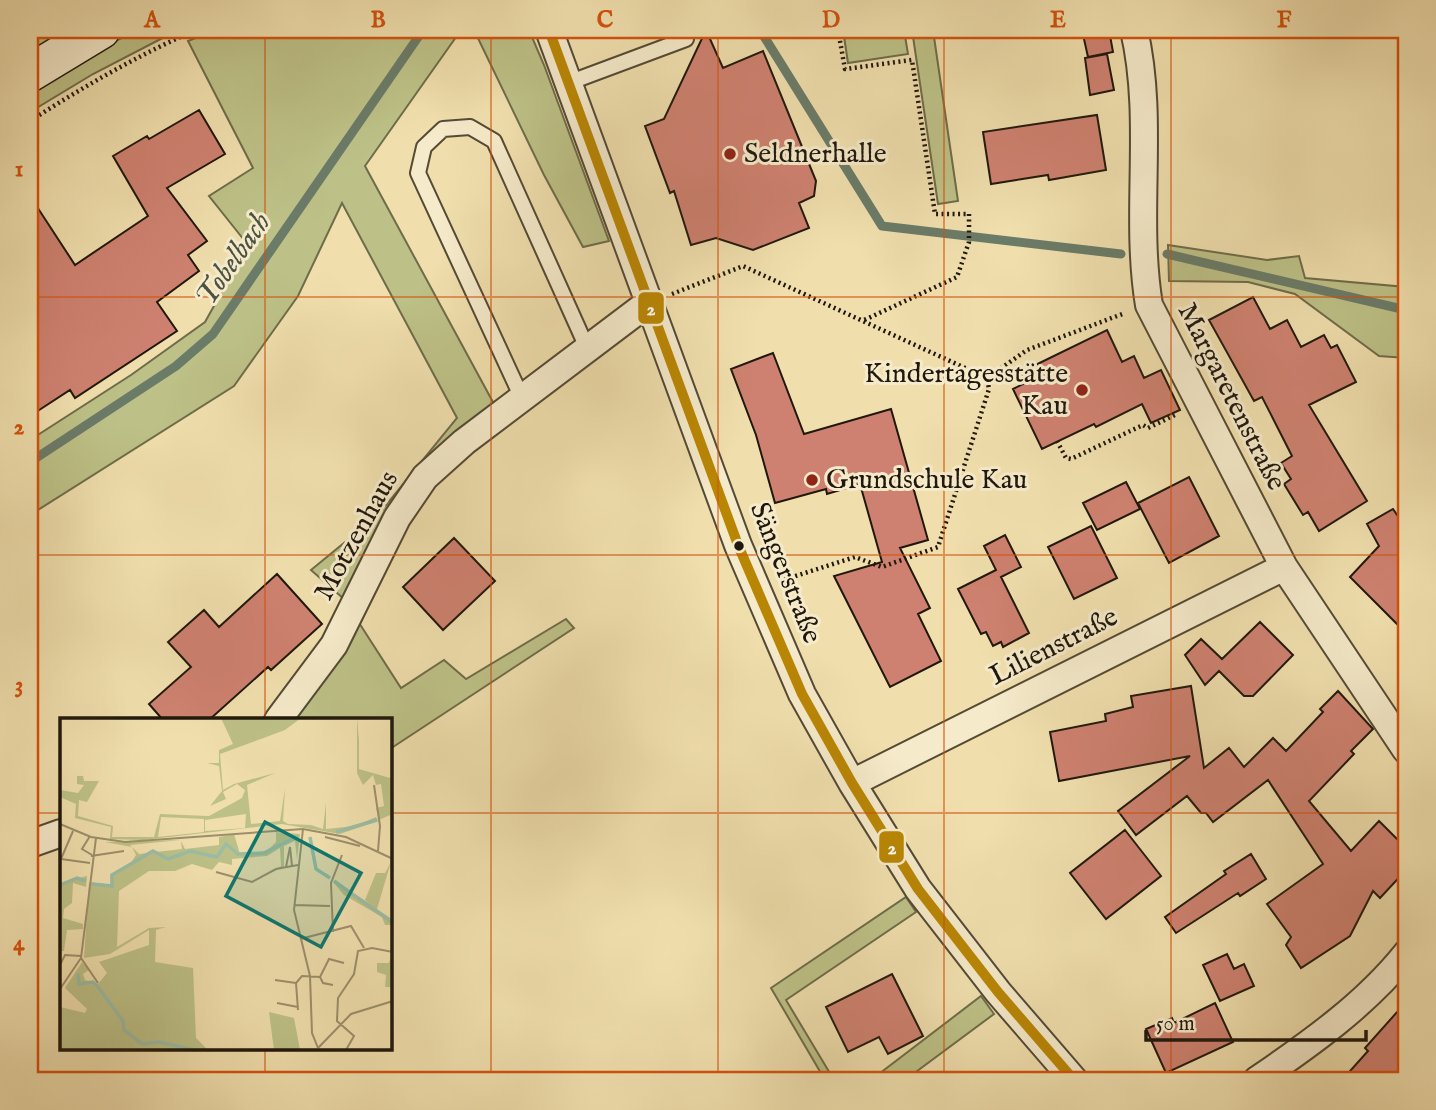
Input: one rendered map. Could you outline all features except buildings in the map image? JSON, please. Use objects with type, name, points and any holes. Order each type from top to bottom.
[{"type":"main road","points":[[30,73],[101,30]]},
{"type":"street","name":"Sängerstraße","points":[[549,30],[756,589],[802,694],[852,783],[918,889],[998,992],[1074,1080]]},
{"type":"street","name":"Margaretenstraße","points":[[1134,30],[1144,101],[1142,244],[1149,305],[1284,567],[1406,750]]},
{"type":"street","name":"Motzenhaus","points":[[279,718],[334,645],[397,518],[425,477],[464,442],[648,303]]},
{"type":"street","name":"Lilienstraße","points":[[852,783],[1284,567]]},
{"type":"street","points":[[30,844],[60,833]]},
{"type":"street","points":[[1257,1080],[1297,1053],[1346,1013],[1406,954]]},
{"type":"lane","points":[[568,83],[687,39]]},
{"type":"lane","points":[[522,398],[418,173],[424,147],[443,129],[470,127],[494,141],[588,350]]},
{"type":"path","points":[[30,121],[78,90],[169,41],[196,30]]},
{"type":"path","points":[[838,30],[845,69],[912,60],[935,214],[969,214],[969,242],[957,276],[861,321]]},
{"type":"path","points":[[648,303],[743,266],[987,378]]},
{"type":"path","points":[[987,378],[1027,350],[1097,322]]},
{"type":"path","points":[[756,589],[855,557],[882,567],[938,547],[989,389],[987,378]]},
{"type":"path","points":[[1057,441],[1066,458],[1071,459],[1143,425],[1148,428],[1199,404]]},
{"type":"green space","points":[[47,30],[69,30],[30,53],[30,40]]},
{"type":"green space","points":[[138,30],[178,30],[93,74],[30,112],[30,94],[101,48]]},
{"type":"green space","points":[[215,30],[461,30],[365,166],[494,404],[344,599],[311,570],[378,515],[457,418],[342,203],[298,296],[234,386],[30,515],[30,440],[131,375],[205,322],[248,245],[209,196],[253,168],[188,41]]},
{"type":"green space","points":[[474,30],[529,30],[609,241],[583,247],[544,175]]},
{"type":"green space","points":[[843,30],[904,30],[908,54],[848,63]]},
{"type":"green space","points":[[912,30],[933,30],[958,201],[938,204]]},
{"type":"green space","points":[[1168,245],[1267,260],[1299,256],[1305,278],[1406,287],[1406,358],[1379,356],[1295,294],[1248,282],[1169,281]]},
{"type":"green space","points":[[354,615],[401,688],[444,660],[466,679],[566,619],[574,628],[392,748],[392,718],[295,718]]},
{"type":"green space","points":[[906,897],[916,912],[786,1000],[834,1080],[825,1080],[771,988]]},
{"type":"green space","points":[[981,996],[994,1014],[905,1080],[871,1080]]},
{"type":"waterway","name":"Tobelbach","points":[[30,462],[176,366],[213,334],[423,30]]},
{"type":"waterway","points":[[760,30],[882,226],[1121,254]]},
{"type":"waterway","points":[[1167,254],[1406,310]]},
{"type":"transit line","name":"2","points":[[549,30],[738,545],[802,694],[852,783],[918,889],[998,992],[1074,1080]]},
{"type":"place","name":"Seldnerhalle","points":[[730,154]]},
{"type":"place","name":"Kindertagesstätte Kau","points":[[1082,390]]},
{"type":"place","name":"Grundschule Kau","points":[[812,480]]}]
